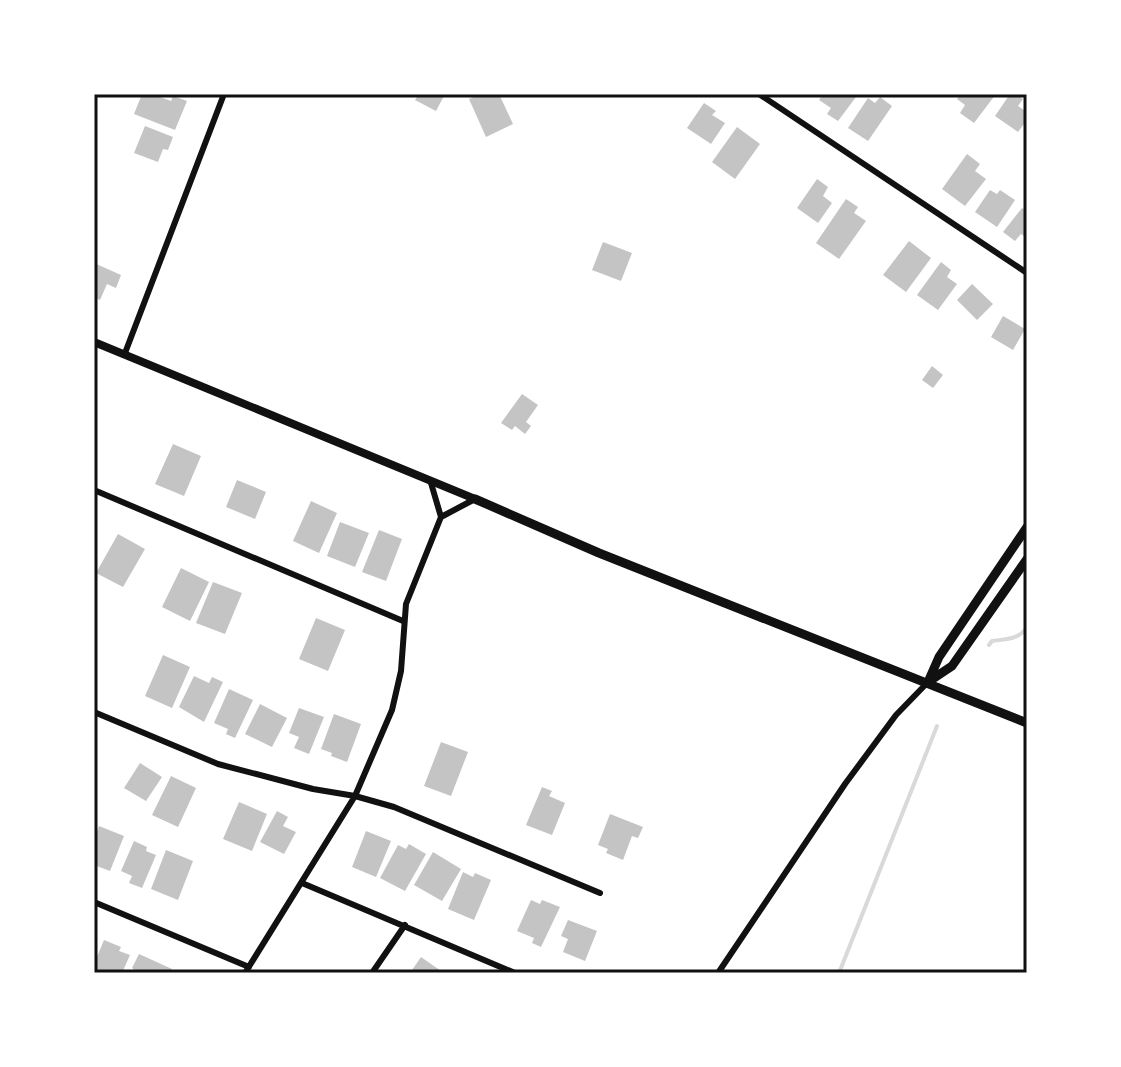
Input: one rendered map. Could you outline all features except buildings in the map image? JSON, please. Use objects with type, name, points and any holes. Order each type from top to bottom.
[{"type":"main road","points":[[475,499],[599,553],[1027,723]]},
{"type":"main road","points":[[928,682],[939,657],[1027,527]]},
{"type":"main road","points":[[928,682],[952,666],[1027,559]]},
{"type":"street","points":[[125,353],[224,94]]},
{"type":"street","points":[[759,94],[1027,273]]},
{"type":"street","points":[[94,342],[475,499]]},
{"type":"street","points":[[94,902],[247,970],[355,796],[392,710],[401,671],[406,604],[441,517],[431,483]]},
{"type":"street","points":[[94,490],[403,621]]},
{"type":"street","points":[[441,517],[475,499]]},
{"type":"street","points":[[718,973],[845,784],[896,715],[928,682]]},
{"type":"street","points":[[94,712],[218,764],[313,789],[355,796],[429,820],[600,893]]},
{"type":"street","points":[[302,883],[515,973]]},
{"type":"street","points":[[372,973],[405,925]]},
{"type":"waterway","points":[[989,645],[992,641],[1016,637],[1027,627]]},
{"type":"waterway","points":[[839,973],[937,726]]}]
